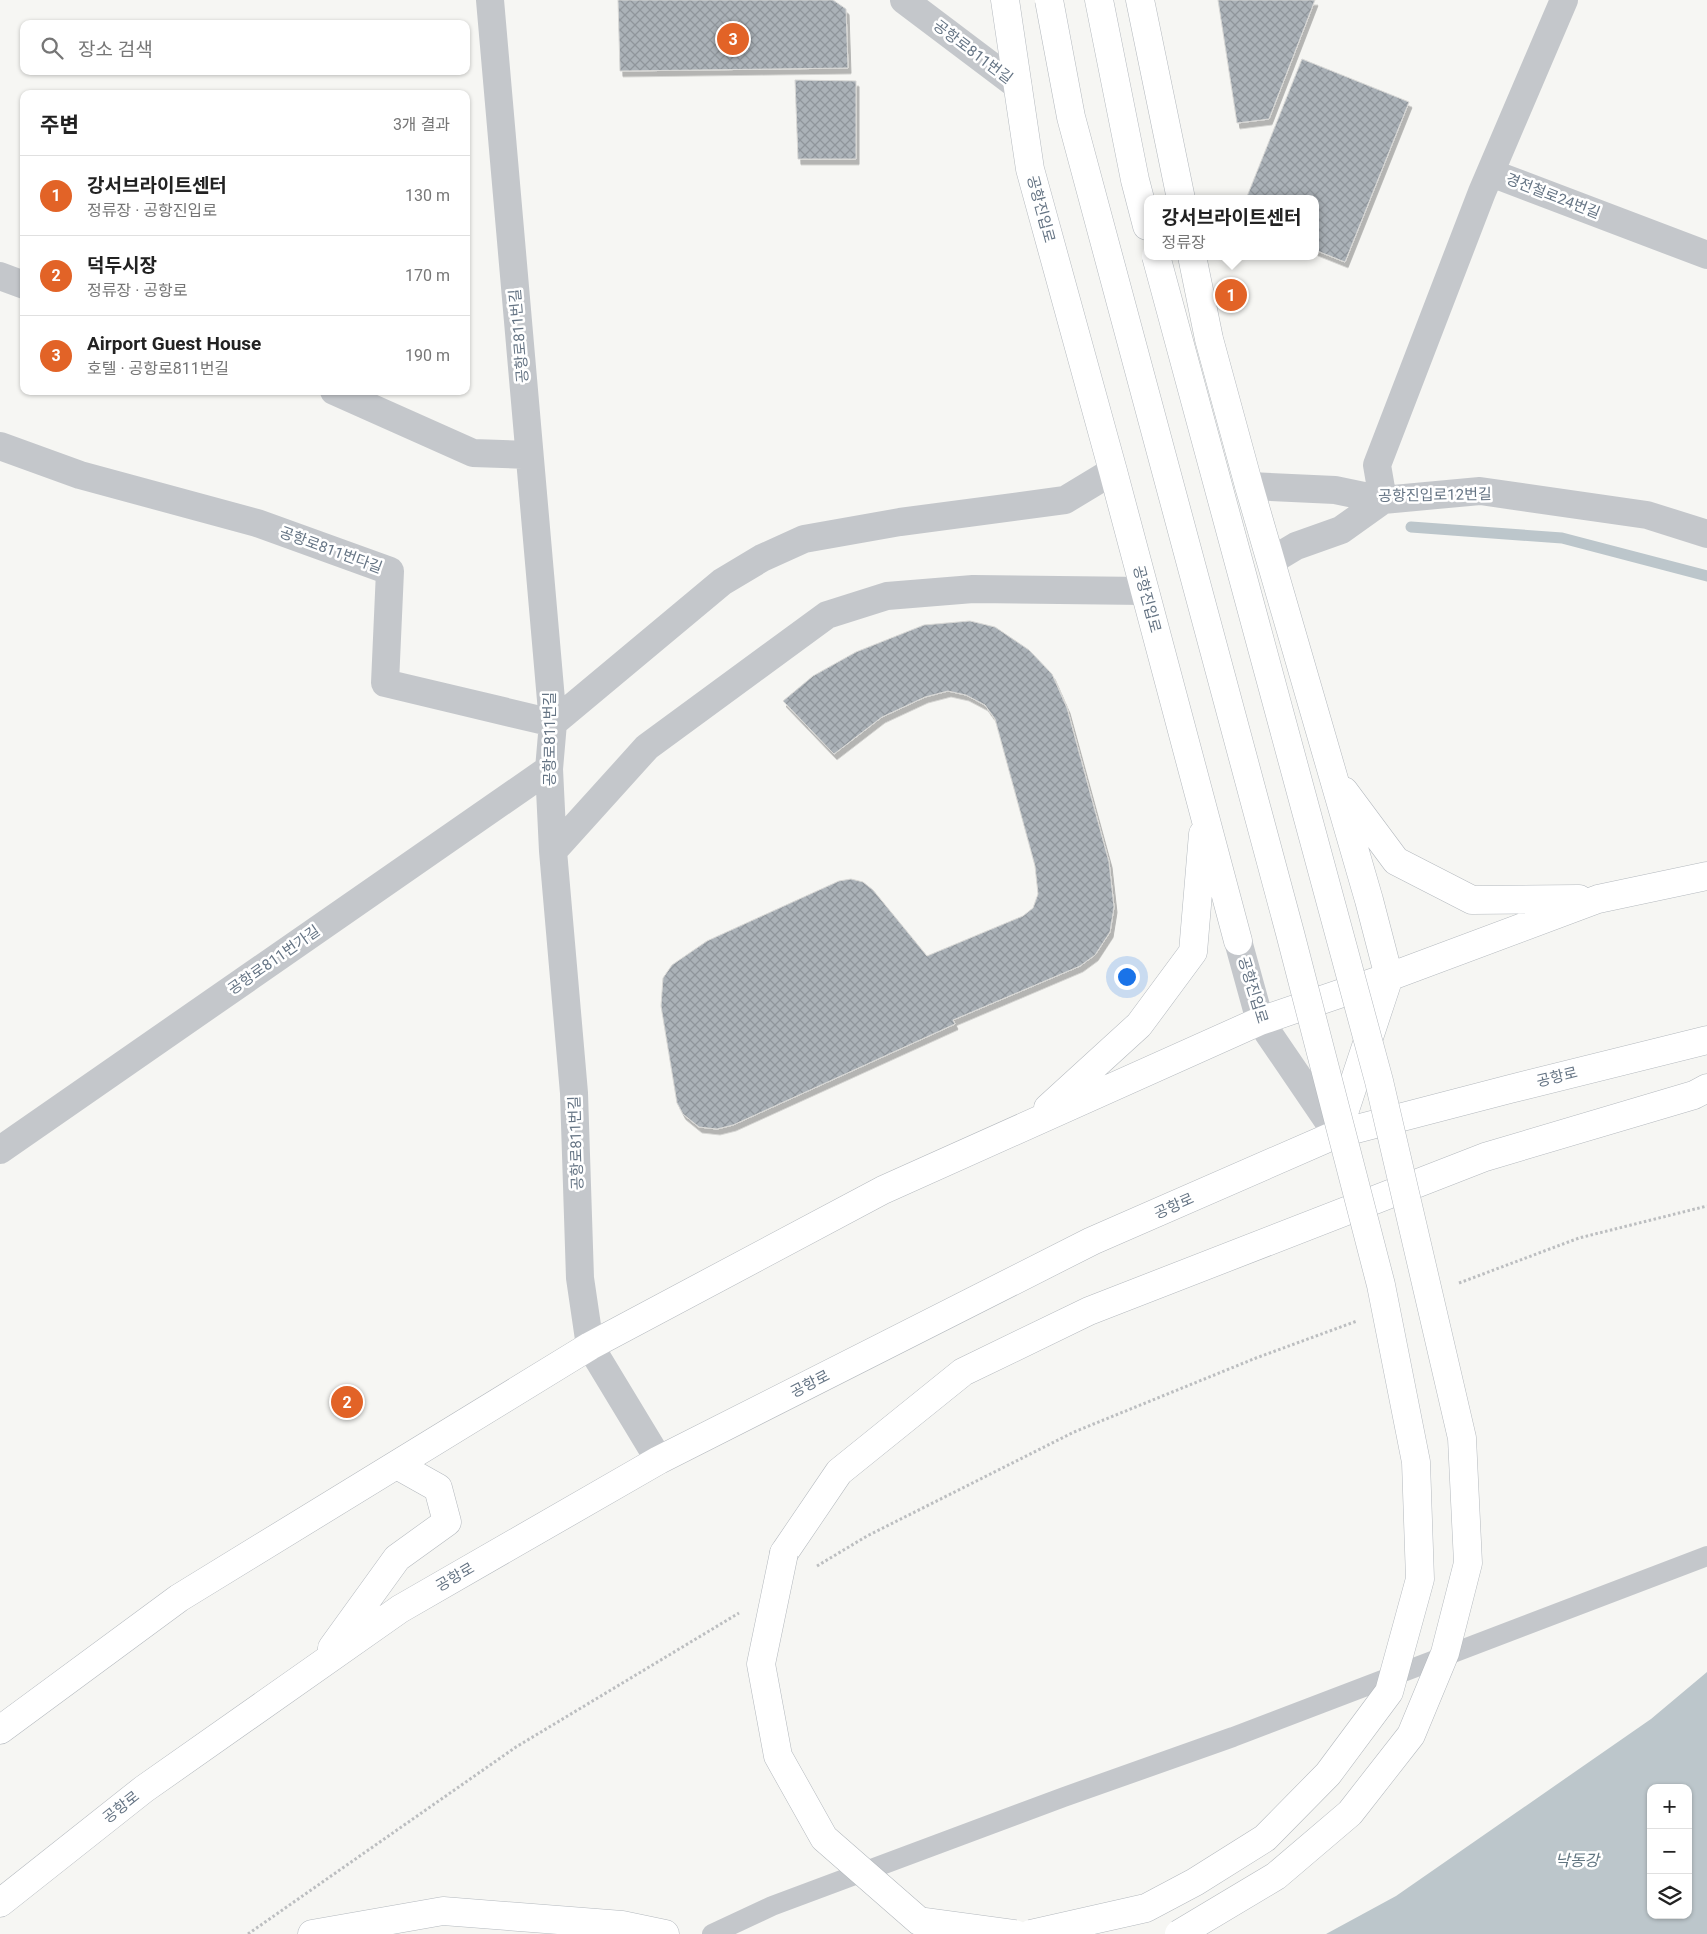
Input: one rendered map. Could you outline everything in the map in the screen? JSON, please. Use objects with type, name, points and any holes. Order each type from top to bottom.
[{"type":"main road","name":"공항진입로","points":[[1005,0],[1030,169],[1113,471],[1238,941]]},
{"type":"main road","points":[[1031,1934],[1146,1908],[1195,1882],[1266,1838],[1328,1774],[1389,1692],[1420,1579],[1416,1462],[1381,1285],[1287,924],[1071,117],[1049,0]]},
{"type":"main road","points":[[1100,0],[1135,180],[1144,214]]},
{"type":"main road","points":[[1140,0],[1179,195]]},
{"type":"main road","points":[[1157,260],[1379,1081],[1462,1438],[1468,1563],[1445,1653],[1411,1735],[1350,1813],[1276,1876],[1179,1934]]},
{"type":"main road","points":[[1193,260],[1210,339],[1249,486],[1389,977],[1337,1134]]},
{"type":"main road","points":[[1333,777],[1396,861],[1472,900],[1598,899]]},
{"type":"main road","points":[[1032,1123],[1138,1024],[1193,952],[1204,815]]},
{"type":"main road","points":[[0,1730],[179,1598],[397,1464],[590,1346],[883,1190],[1260,1021],[1389,977],[1598,899],[1707,876]]},
{"type":"main road","name":"공항로","points":[[0,1903],[144,1789],[400,1609],[659,1460],[1092,1241],[1337,1134],[1707,1040]]},
{"type":"main road","points":[[1015,1934],[919,1921],[824,1838],[778,1756],[761,1664],[784,1552],[839,1472],[963,1372],[1089,1311],[1485,1157],[1700,1092]]},
{"type":"main road","points":[[320,1665],[397,1558],[447,1522],[438,1488],[397,1464]]},
{"type":"main road","points":[[312,1934],[443,1911],[622,1925],[665,1934]]},
{"type":"street","name":"공항로811번길","points":[[490,0],[553,723],[549,769],[553,851],[574,1093],[580,1278],[590,1346],[659,1460]]},
{"type":"street","name":"공항로811번길","points":[[904,0],[1018,86]]},
{"type":"street","name":"경전철로24번길","points":[[1564,0],[1490,173],[1707,255]]},
{"type":"street","points":[[1271,561],[1296,546],[1341,530],[1383,500],[1377,465],[1490,173]]},
{"type":"street","points":[[0,276],[20,284]]},
{"type":"street","points":[[343,395],[473,453],[530,455]]},
{"type":"street","name":"공항로811번다길","points":[[0,446],[80,475],[257,523],[390,571],[385,683],[553,723]]},
{"type":"street","points":[[553,723],[722,582],[762,558],[804,539],[900,522],[1065,500],[1113,471]]},
{"type":"street","name":"공항진입로12번길","points":[[1249,486],[1335,490],[1383,500],[1480,491],[1647,515],[1707,534]]},
{"type":"street","points":[[553,851],[648,747],[827,615],[887,596],[973,590],[1145,591]]},
{"type":"street","name":"공항로811번가길","points":[[0,1150],[549,769]]},
{"type":"street","name":"공항진입로","points":[[1238,941],[1260,1021],[1337,1134]]},
{"type":"lane","points":[[712,1934],[781,1903],[1064,1797],[1233,1737],[1707,1556]]},
{"type":"path","points":[[1450,1286],[1579,1238],[1707,1206]]},
{"type":"path","points":[[815,1566],[866,1536],[1074,1432],[1256,1358],[1358,1320]]},
{"type":"path","points":[[248,1934],[516,1747],[747,1608]]},
{"type":"water","name":"낙동강","points":[[1707,1672],[1707,1934],[1326,1934],[1396,1896],[1651,1719]]},
{"type":"building","points":[[618,0],[833,0],[846,9],[848,68],[620,71]]},
{"type":"building","points":[[1218,0],[1315,0],[1269,119],[1237,123]]},
{"type":"building","points":[[1302,59],[1409,102],[1345,262],[1319,252],[1319,195],[1248,195]]},
{"type":"building","points":[[795,80],[856,81],[856,159],[798,159]]},
{"type":"building","points":[[970,621],[995,627],[1029,650],[1052,674],[1067,708],[1109,862],[1114,907],[1110,932],[1095,955],[1080,966],[953,1020],[955,1024],[733,1125],[717,1129],[699,1127],[683,1114],[677,1103],[661,1006],[663,978],[672,965],[707,941],[839,881],[851,879],[863,882],[873,890],[927,956],[1023,916],[1033,908],[1038,894],[1035,866],[995,719],[985,705],[966,695],[948,691],[925,697],[882,717],[834,754],[783,701],[813,676],[856,652],[924,625]]},
{"type":"waterway","points":[[1411,527],[1562,538],[1707,576]]},
{"type":"place","name":"Airport Guest House","points":[[733,39]]},
{"type":"place","name":"강서브라이트센터","points":[[1231,295]]},
{"type":"place","name":"덕두시장","points":[[347,1402]]}]
